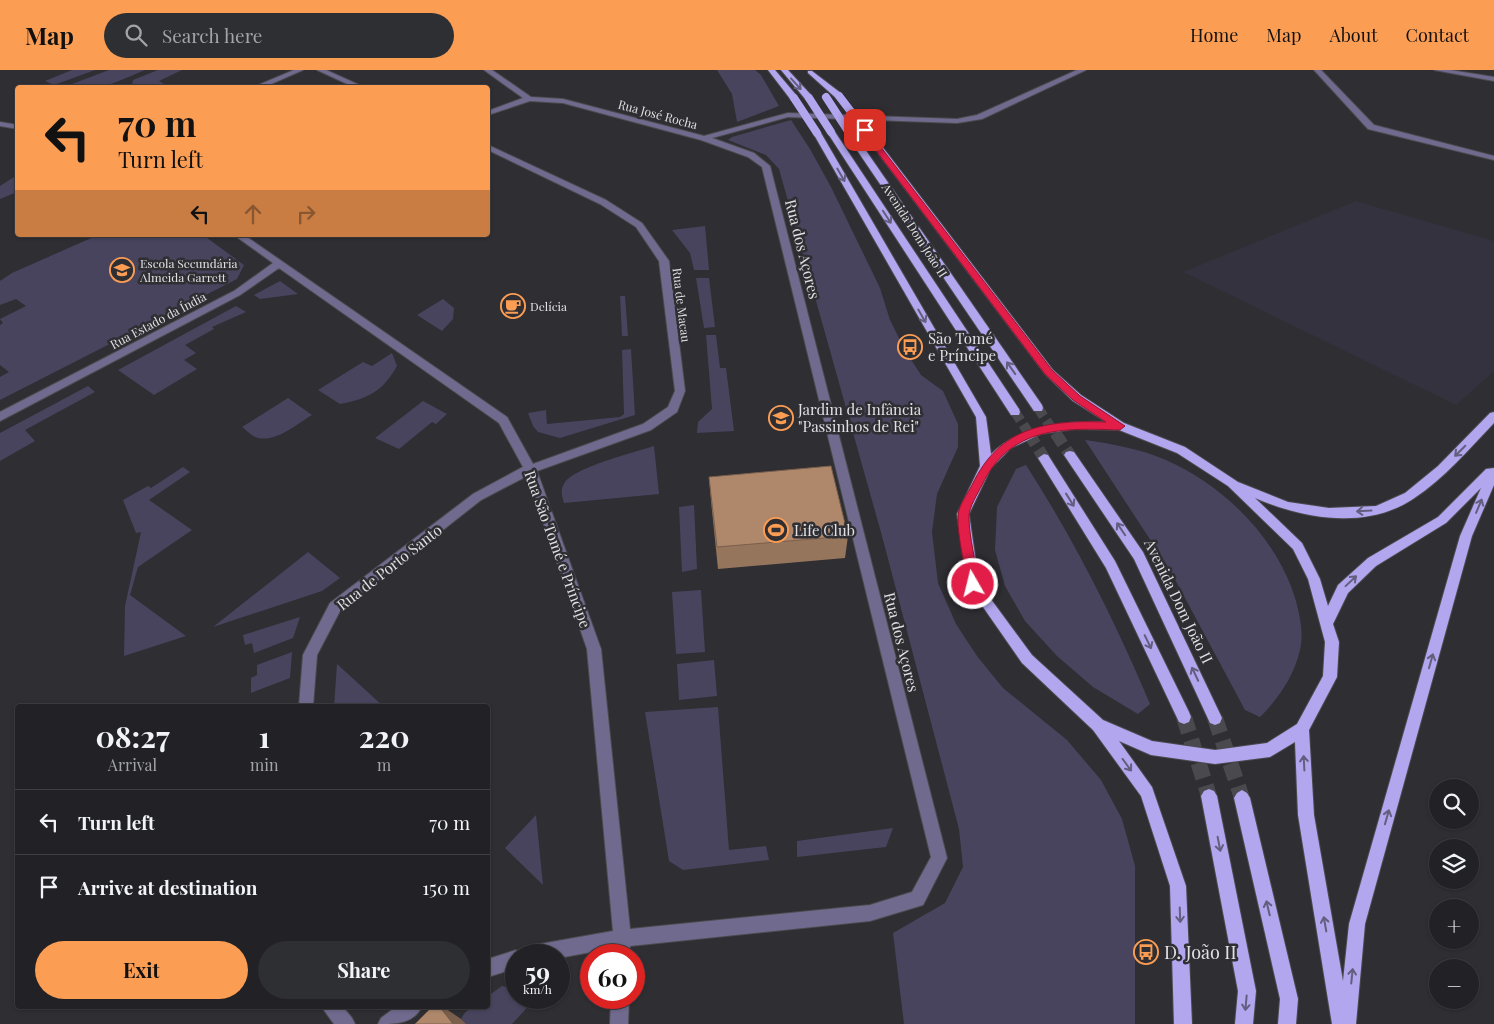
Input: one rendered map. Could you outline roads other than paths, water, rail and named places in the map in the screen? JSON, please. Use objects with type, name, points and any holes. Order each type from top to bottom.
[{"type":"main road","points":[[771,70],[794,98],[817,133],[981,417],[986,466]]},
{"type":"main road","name":"Avenida Dom João II","points":[[784,70],[809,98],[1015,412]]},
{"type":"main road","points":[[809,71],[839,96],[1049,372],[1077,398],[1120,426],[1181,450],[1232,484],[1298,546],[1314,579],[1332,642],[1330,677],[1302,729],[1270,750],[1214,757],[1151,748],[1098,725]]},
{"type":"main road","name":"Avenida Dom João II","points":[[809,71],[1038,408]]},
{"type":"main road","points":[[1232,484],[1286,506],[1329,513],[1378,511],[1409,496],[1442,469],[1494,416]]},
{"type":"main road","points":[[1120,426],[1075,425],[1039,430],[1007,445],[986,466],[963,514],[973,584],[1026,659],[1098,725],[1147,792],[1178,886],[1183,1024]]},
{"type":"main road","name":"Avenida Dom João II","points":[[1070,455],[1139,556],[1215,718]]},
{"type":"main road","points":[[1044,458],[1111,565],[1184,717]]},
{"type":"main road","points":[[1327,623],[1343,589],[1372,562],[1442,520],[1494,468]]},
{"type":"main road","points":[[1347,1024],[1357,924],[1466,536],[1494,472]]},
{"type":"main road","points":[[1302,729],[1306,815],[1342,1024]]},
{"type":"main road","points":[[1209,796],[1247,991],[1244,1024]]},
{"type":"main road","points":[[1242,798],[1289,999],[1287,1024]]},
{"type":"street","points":[[262,85],[300,70]]},
{"type":"street","points":[[320,70],[355,85]]},
{"type":"street","points":[[487,70],[529,99]]},
{"type":"street","name":"Rua José Rocha","points":[[490,112],[529,99],[563,102],[704,138],[788,115],[957,121],[979,118],[1083,70]]},
{"type":"street","points":[[1317,70],[1371,127],[1494,158]]},
{"type":"street","points":[[1438,70],[1494,80]]},
{"type":"street","points":[[0,124],[15,126]]},
{"type":"street","name":"Rua dos Açores","points":[[644,944],[870,913],[917,899],[939,858],[766,166],[751,155],[704,138]]},
{"type":"street","name":"Rua de Macau","points":[[490,148],[603,202],[639,225],[664,261],[680,391],[673,409],[647,427],[530,469]]},
{"type":"street","points":[[241,237],[279,263]]},
{"type":"street","name":"Rua São Tomé e Príncipe","points":[[279,263],[503,420],[530,469],[594,649],[622,944]]},
{"type":"street","name":"Rua Estado da Índia","points":[[0,417],[236,293],[279,263]]},
{"type":"street","name":"Rua de Porto Santo","points":[[306,704],[310,654],[335,607],[477,497],[530,469]]},
{"type":"street","points":[[490,967],[505,963]]},
{"type":"street","points":[[333,1009],[346,1024]]},
{"type":"street","points":[[387,1024],[409,1009]]},
{"type":"street","points":[[619,1024],[620,1009]]},
{"type":"tunnel","points":[[1038,408],[1056,435]]},
{"type":"tunnel","points":[[1015,412],[1030,435]]},
{"type":"tunnel","points":[[1029,434],[1044,458]]},
{"type":"tunnel","points":[[1056,434],[1070,455]]},
{"type":"tunnel","points":[[1184,717],[1209,796]]},
{"type":"tunnel","points":[[1215,718],[1242,798]]},
{"type":"place","name":"Escola Secundária Almeida Garrett","points":[[122,270]]},
{"type":"place","name":"Delícia","points":[[513,306]]},
{"type":"place","name":"São Tomé e Príncipe","points":[[910,347]]},
{"type":"place","name":"Jardim de Infância \"Passinhos de Rei\"","points":[[781,418]]},
{"type":"place","name":"Life Club","points":[[776,530]]},
{"type":"place","name":"D. João II","points":[[1146,952]]}]
